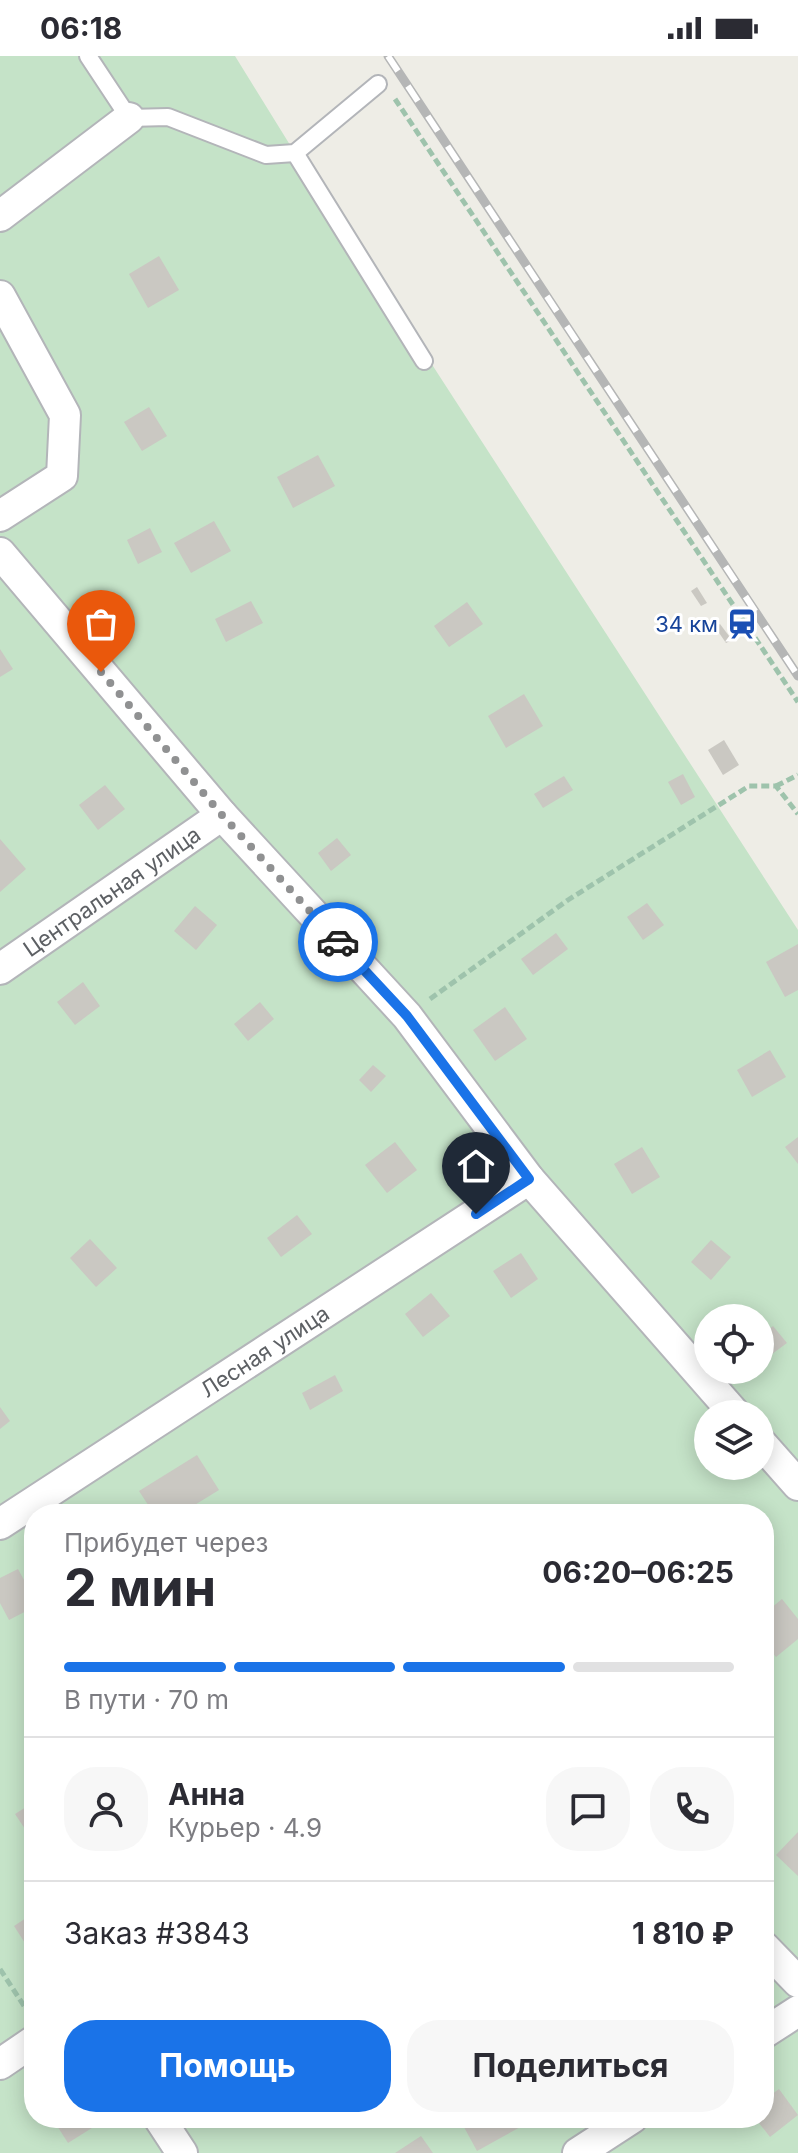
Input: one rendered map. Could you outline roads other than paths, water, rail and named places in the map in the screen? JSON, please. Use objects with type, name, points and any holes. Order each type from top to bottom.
[{"type":"street","points":[[0,216],[129,118]]},
{"type":"street","points":[[0,296],[65,415],[62,476],[0,516]]},
{"type":"street","points":[[0,553],[222,815],[407,1016],[529,1179],[723,1400]]},
{"type":"street","name":"Центральная улица","points":[[0,969],[222,815]]},
{"type":"street","name":"Лесная улица","points":[[31,1504],[529,1179]]},
{"type":"street","points":[[774,1458],[798,1485]]},
{"type":"street","name":"Лесная улица","points":[[0,1524],[24,1508]]},
{"type":"street","points":[[774,1957],[798,1982]]},
{"type":"street","points":[[774,2027],[798,2011]]},
{"type":"street","points":[[0,2064],[24,2048]]},
{"type":"street","points":[[166,2128],[182,2153]]},
{"type":"street","points":[[578,2153],[617,2128]]},
{"type":"lane","points":[[88,56],[129,118],[168,117],[266,155],[295,153],[378,84]]},
{"type":"lane","points":[[295,153],[424,361]]},
{"type":"railway","points":[[388,56],[798,676]]},
{"type":"place","name":"34 км","points":[[742,624]]}]
